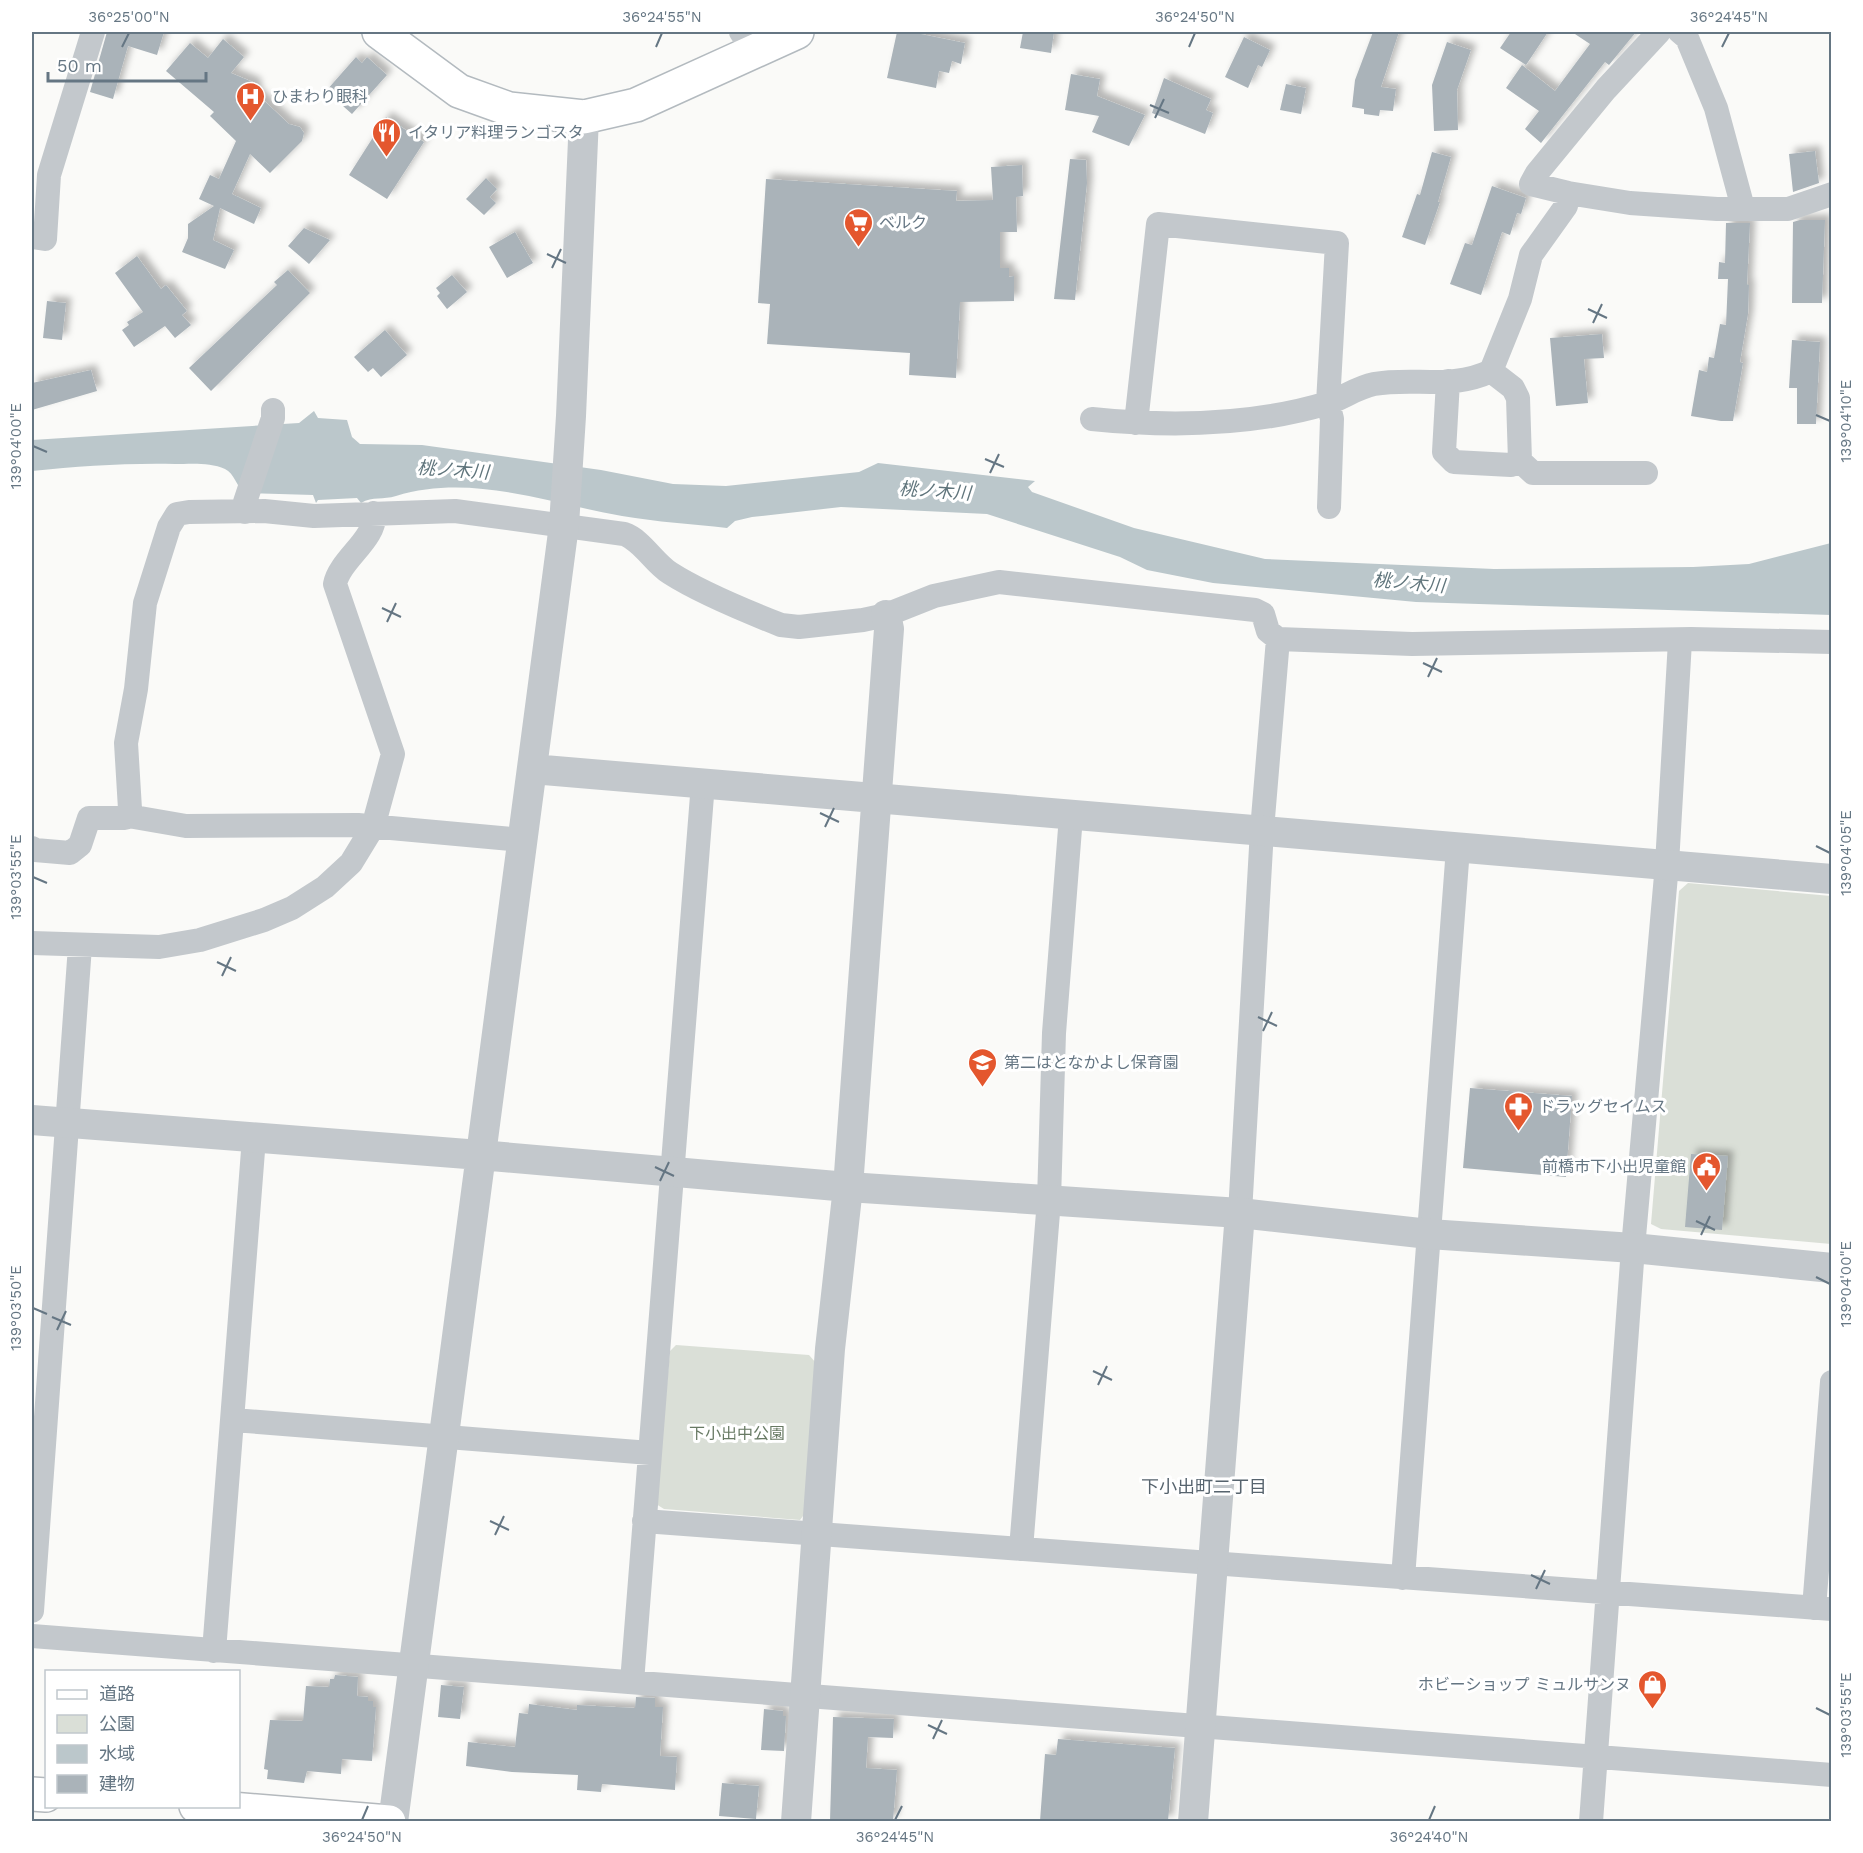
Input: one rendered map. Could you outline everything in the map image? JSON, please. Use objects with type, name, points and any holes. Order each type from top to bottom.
[{"type":"main road","points":[[379,32],[459,91],[509,110],[584,117],[636,105],[747,41],[797,32]]},
{"type":"main road","points":[[222,1808],[391,1821]]},
{"type":"street","points":[[32,237],[45,239],[49,176],[93,32]]},
{"type":"street","points":[[1659,32],[1606,89],[1537,173],[1531,184],[1568,193],[1630,203],[1743,208],[1788,209],[1832,194]]},
{"type":"street","points":[[1680,32],[1687,38],[1716,108],[1736,191],[1743,208]]},
{"type":"street","points":[[391,1821],[415,1664],[442,1436],[564,520],[571,416],[584,117]]},
{"type":"street","points":[[1092,419],[1136,423],[1241,422],[1328,403],[1373,384],[1471,381],[1491,371],[1520,299],[1531,255],[1566,206],[1568,193]]},
{"type":"street","points":[[1136,423],[1158,225],[1337,243],[1328,403],[1332,419],[1329,507]]},
{"type":"street","points":[[1491,371],[1513,388],[1518,398],[1520,460],[1533,473],[1646,473]]},
{"type":"street","points":[[1448,381],[1444,452],[1454,462],[1511,465],[1520,460]]},
{"type":"street","points":[[245,507],[273,414]]},
{"type":"street","points":[[131,813],[126,742],[136,689],[147,590],[170,526],[177,514],[183,513],[245,507],[307,516],[472,512],[564,520],[631,536],[651,559],[673,575],[781,625],[799,627],[886,615],[934,596],[999,582],[1255,610],[1263,614],[1268,631],[1278,639],[1412,644],[1714,639],[1832,642]]},
{"type":"street","points":[[32,943],[80,946],[170,946],[264,920],[292,908],[325,887],[351,863],[373,827],[393,754],[335,584],[339,573],[374,524],[374,513]]},
{"type":"street","points":[[796,1821],[830,1349],[848,1187],[877,799],[889,629],[886,615]]},
{"type":"street","points":[[1193,1821],[1240,1214],[1262,830],[1278,639]]},
{"type":"street","points":[[1591,1821],[1633,1248],[1667,864],[1680,641]]},
{"type":"street","points":[[532,769],[1832,879]]},
{"type":"street","points":[[632,1682],[703,783]]},
{"type":"street","points":[[131,813],[141,819],[186,825],[373,827],[522,840]]},
{"type":"street","points":[[32,848],[70,853],[80,845],[88,818],[125,818],[131,813]]},
{"type":"street","points":[[1022,1549],[1049,1200],[1054,1033],[1071,816]]},
{"type":"street","points":[[1403,1578],[1458,848]]},
{"type":"street","points":[[32,1611],[80,946]]},
{"type":"street","points":[[32,1120],[848,1187],[1240,1214],[1429,1234],[1633,1248],[1832,1268]]},
{"type":"street","points":[[214,1651],[254,1138]]},
{"type":"street","points":[[645,1521],[1823,1608],[1832,1382]]},
{"type":"street","points":[[232,1420],[650,1453]]},
{"type":"street","points":[[32,1636],[415,1664],[805,1698],[1832,1775]]},
{"type":"green space","points":[[1688,883],[1831,896],[1831,1244],[1661,1229],[1651,1224],[1679,891]]},
{"type":"green space","name":"下小出中公園","points":[[676,1345],[809,1355],[816,1363],[806,1512],[800,1520],[664,1509],[656,1504],[670,1351]]},
{"type":"water","name":"桃ノ木川","points":[[314,411],[318,418],[347,420],[352,437],[360,444],[422,445],[601,470],[673,484],[726,486],[859,472],[878,463],[1035,481],[1028,487],[1032,492],[1134,528],[1265,559],[1494,569],[1693,567],[1749,564],[1831,543],[1831,615],[1416,602],[1213,583],[1147,570],[1120,557],[987,514],[841,507],[752,517],[735,521],[727,528],[622,516],[509,492],[481,489],[424,490],[361,503],[357,498],[318,500],[316,503],[313,495],[244,493],[228,471],[207,464],[121,464],[32,471],[32,440],[299,423]]},
{"type":"building","points":[[107,32],[164,32],[157,55],[128,46],[113,99],[90,92]]},
{"type":"building","points":[[897,32],[911,32],[965,43],[961,64],[952,61],[949,73],[939,71],[936,88],[887,78]]},
{"type":"building","points":[[1023,32],[1054,32],[1051,53],[1020,48]]},
{"type":"building","points":[[1373,32],[1399,32],[1381,87],[1396,89],[1393,111],[1380,110],[1379,116],[1364,114],[1364,109],[1352,107],[1355,80]]},
{"type":"building","points":[[1511,32],[1548,32],[1526,65],[1500,48]]},
{"type":"building","points":[[1572,32],[1636,32],[1609,65],[1605,62],[1541,143],[1525,129],[1539,111],[1506,88],[1522,65],[1555,91],[1590,44]]},
{"type":"building","points":[[1244,37],[1270,50],[1262,67],[1258,65],[1248,88],[1225,77]]},
{"type":"building","points":[[223,39],[244,57],[231,73],[255,83],[257,94],[289,124],[300,127],[304,133],[302,141],[270,173],[250,154],[232,194],[261,208],[254,224],[220,208],[213,240],[234,250],[225,269],[182,252],[188,238],[188,224],[214,206],[199,199],[210,175],[219,179],[236,141],[210,116],[214,112],[166,71],[190,43],[208,58]]},
{"type":"building","points":[[1447,42],[1471,50],[1457,90],[1458,130],[1434,131],[1432,85]]},
{"type":"building","points":[[356,57],[362,63],[367,57],[387,75],[352,114],[326,91]]},
{"type":"building","points":[[1071,74],[1100,79],[1097,96],[1145,115],[1129,146],[1092,132],[1099,116],[1065,110]]},
{"type":"building","points":[[1164,78],[1211,99],[1206,110],[1213,113],[1205,134],[1152,113]]},
{"type":"building","points":[[1286,84],[1306,88],[1301,114],[1280,110]]},
{"type":"building","name":"イタリア料理ランゴスタ","points":[[386,117],[424,142],[387,199],[349,175]]},
{"type":"building","points":[[1815,151],[1819,183],[1793,192],[1789,154]]},
{"type":"building","points":[[1432,152],[1451,157],[1438,202],[1440,202],[1425,245],[1402,237],[1417,194],[1420,195]]},
{"type":"building","points":[[1070,159],[1086,160],[1087,183],[1075,300],[1054,299]]},
{"type":"building","name":"ベルク","points":[[1022,165],[1023,196],[1016,197],[1017,232],[1000,232],[1000,268],[1009,268],[1009,277],[1014,276],[1014,301],[960,302],[956,378],[909,375],[910,353],[767,344],[770,304],[758,303],[766,179],[957,191],[956,201],[993,200],[991,167]]},
{"type":"building","points":[[486,178],[497,189],[490,197],[496,203],[484,215],[466,199]]},
{"type":"building","points":[[1492,186],[1526,198],[1521,214],[1517,213],[1510,235],[1502,232],[1481,295],[1450,284],[1465,243],[1472,245]]},
{"type":"building","points":[[1825,220],[1822,303],[1792,303],[1793,222]]},
{"type":"building","points":[[1726,223],[1750,223],[1748,314],[1740,362],[1743,363],[1733,421],[1691,416],[1699,370],[1707,372],[1709,357],[1714,358],[1720,324],[1726,325],[1728,279],[1718,279],[1719,262],[1725,263]]},
{"type":"building","points":[[304,228],[330,240],[309,264],[288,246]]},
{"type":"building","points":[[515,232],[533,263],[507,278],[489,247]]},
{"type":"building","points":[[137,256],[161,289],[166,285],[187,311],[182,315],[191,325],[175,338],[165,326],[134,347],[122,330],[129,325],[127,322],[143,312],[115,273]]},
{"type":"building","points":[[288,270],[310,293],[211,391],[189,368],[277,285],[274,282]]},
{"type":"building","points":[[452,275],[467,292],[447,309],[437,296],[440,293],[436,288]]},
{"type":"building","points":[[47,301],[66,303],[62,340],[43,338]]},
{"type":"building","points":[[385,330],[407,355],[381,377],[373,368],[368,372],[354,357]]},
{"type":"building","points":[[1602,334],[1604,358],[1584,359],[1588,403],[1556,406],[1550,338]]},
{"type":"building","points":[[1792,340],[1820,342],[1816,424],[1797,424],[1797,388],[1789,388]]},
{"type":"building","points":[[91,370],[97,391],[32,410],[32,383]]},
{"type":"building","name":"ドラッグセイムス","points":[[1470,1088],[1572,1096],[1566,1177],[1463,1168]]},
{"type":"building","name":"前橋市下小出児童館","points":[[1691,1154],[1728,1156],[1722,1230],[1685,1227]]},
{"type":"building","points":[[335,1675],[358,1677],[357,1696],[368,1697],[368,1701],[373,1701],[373,1707],[376,1707],[372,1761],[342,1759],[341,1774],[307,1771],[304,1783],[267,1779],[268,1770],[264,1769],[270,1720],[303,1721],[306,1686],[329,1687],[330,1679],[334,1679]]},
{"type":"building","points":[[441,1685],[464,1687],[460,1719],[438,1717]]},
{"type":"building","points":[[636,1697],[655,1698],[655,1707],[663,1707],[660,1756],[677,1757],[675,1790],[602,1784],[601,1792],[577,1790],[578,1775],[512,1772],[466,1766],[468,1742],[515,1747],[519,1713],[528,1714],[529,1704],[577,1710],[577,1705],[635,1708]]},
{"type":"building","points":[[764,1709],[783,1711],[783,1716],[786,1716],[784,1751],[761,1750]]},
{"type":"building","points":[[833,1717],[894,1719],[893,1738],[868,1737],[866,1768],[897,1770],[893,1821],[830,1821]]},
{"type":"building","points":[[1058,1739],[1175,1748],[1168,1821],[1040,1821],[1045,1754],[1056,1755]]},
{"type":"building","points":[[722,1783],[759,1786],[756,1819],[719,1816]]},
{"type":"place","name":"ひまわり眼科","points":[[251,122]]},
{"type":"place","name":"イタリア料理ランゴスタ","points":[[387,158]]},
{"type":"place","name":"ベルク","points":[[858,248]]},
{"type":"place","name":"第二はとなかよし保育園","points":[[983,1088]]},
{"type":"place","name":"ドラッグセイムス","points":[[1518,1132]]},
{"type":"place","name":"前橋市下小出児童館","points":[[1707,1192]]},
{"type":"place","name":"ホビーショップ ミュルサンヌ","points":[[1652,1710]]},
{"type":"district","name":"下小出町二丁目","points":[[1204,1487]]}]
